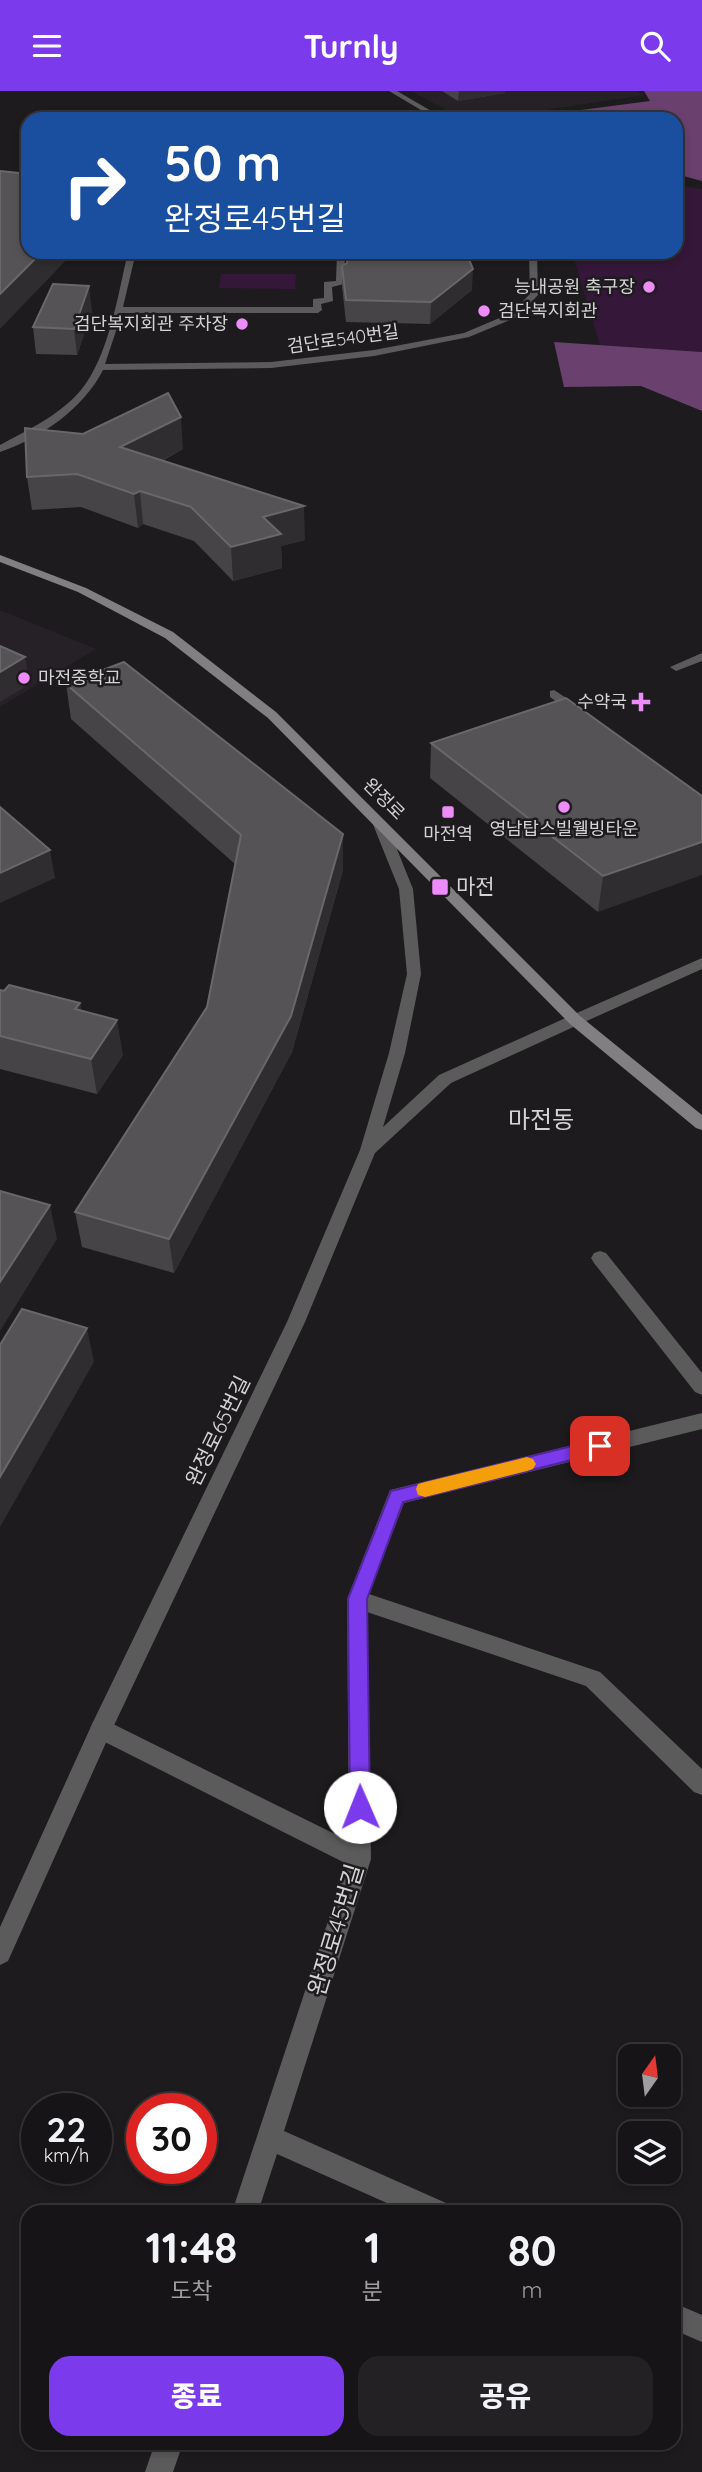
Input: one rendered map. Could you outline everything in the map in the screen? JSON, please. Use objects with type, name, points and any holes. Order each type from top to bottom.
[{"type":"main road","name":"완정로","points":[[0,558],[82,590],[169,635],[272,715],[575,1020],[702,1124]]},
{"type":"street","points":[[392,91],[429,112]]},
{"type":"street","points":[[0,449],[31,433],[85,391],[100,367],[130,259]]},
{"type":"street","points":[[117,310],[318,310],[316,301],[329,301],[327,284],[340,284],[341,259]]},
{"type":"street","name":"검단로540번길","points":[[100,367],[271,365],[374,353],[466,335],[514,315],[534,295],[533,259]]},
{"type":"street","points":[[676,667],[702,657]]},
{"type":"street","points":[[554,694],[586,717]]},
{"type":"street","points":[[368,1150],[397,1052],[414,974],[406,889],[379,822]]},
{"type":"street","name":"완정로65번길","points":[[0,1954],[101,1729],[296,1322],[368,1150],[445,1079],[702,963]]},
{"type":"street","points":[[600,1258],[702,1387]]},
{"type":"street","name":"완정로45번길","points":[[247,2205],[360,1859],[357,1599],[397,1496],[702,1421]]},
{"type":"street","points":[[357,1599],[593,1679],[702,1784]]},
{"type":"street","points":[[101,1729],[360,1859]]},
{"type":"street","points":[[270,2138],[421,2205]]},
{"type":"street","points":[[681,2319],[702,2329]]},
{"type":"street","points":[[159,2472],[167,2450]]},
{"type":"shaded area","points":[[411,91],[636,91],[644,95],[533,112],[449,112]]},
{"type":"shaded area","points":[[644,91],[702,91],[702,181],[683,176],[683,112],[566,112],[650,101]]},
{"type":"shaded area","name":"능내공원 축구장","points":[[683,186],[702,189],[702,352],[600,345],[574,259],[683,259]]},
{"type":"shaded area","points":[[221,274],[296,274],[295,289],[219,288]]},
{"type":"shaded area","points":[[554,342],[702,352],[702,411],[641,386],[564,387]]},
{"type":"shaded area","name":"마전중학교","points":[[0,610],[96,649],[0,707]]},
{"type":"building","points":[[0,171],[21,173],[21,259],[35,259],[0,294]]},
{"type":"building","points":[[347,259],[469,259],[473,269],[431,302],[346,300],[342,266],[347,263]]},
{"type":"building","points":[[53,284],[89,286],[74,329],[33,327]]},
{"type":"building","points":[[168,393],[181,417],[120,447],[304,506],[263,517],[281,534],[231,547],[191,507],[140,491],[134,494],[77,474],[27,477],[25,428],[83,434]]},
{"type":"building","points":[[0,646],[25,657],[0,672]]},
{"type":"building","points":[[124,662],[343,834],[291,1016],[169,1239],[75,1212],[207,1007],[241,835],[66,684]]},
{"type":"building","name":"영남탑스빌웰빙타운","points":[[566,698],[702,796],[702,842],[603,876],[431,743]]},
{"type":"building","points":[[0,807],[50,850],[0,873]]},
{"type":"building","points":[[9,985],[80,1003],[75,1009],[117,1020],[91,1059],[0,1036],[0,990],[4,991]]},
{"type":"building","points":[[0,1191],[50,1205],[0,1282]]},
{"type":"building","points":[[22,1309],[87,1328],[0,1477],[0,1345]]},
{"type":"slow traffic","points":[[425,1489],[527,1464]]},
{"type":"place","name":"능내공원 축구장","points":[[649,287]]},
{"type":"place","name":"검단복지회관","points":[[484,311]]},
{"type":"place","name":"검단복지회관 주차장","points":[[242,324]]},
{"type":"place","name":"마전중학교","points":[[24,678]]},
{"type":"place","name":"수약국","points":[[641,702]]},
{"type":"place","name":"영남탑스빌웰빙타운","points":[[564,807]]},
{"type":"place","name":"마전역","points":[[448,812]]},
{"type":"place","name":"마전","points":[[440,887]]},
{"type":"district","name":"마전동","points":[[541,1120]]},
{"type":"route","points":[[360,1807],[357,1599],[397,1496],[600,1446]]}]
